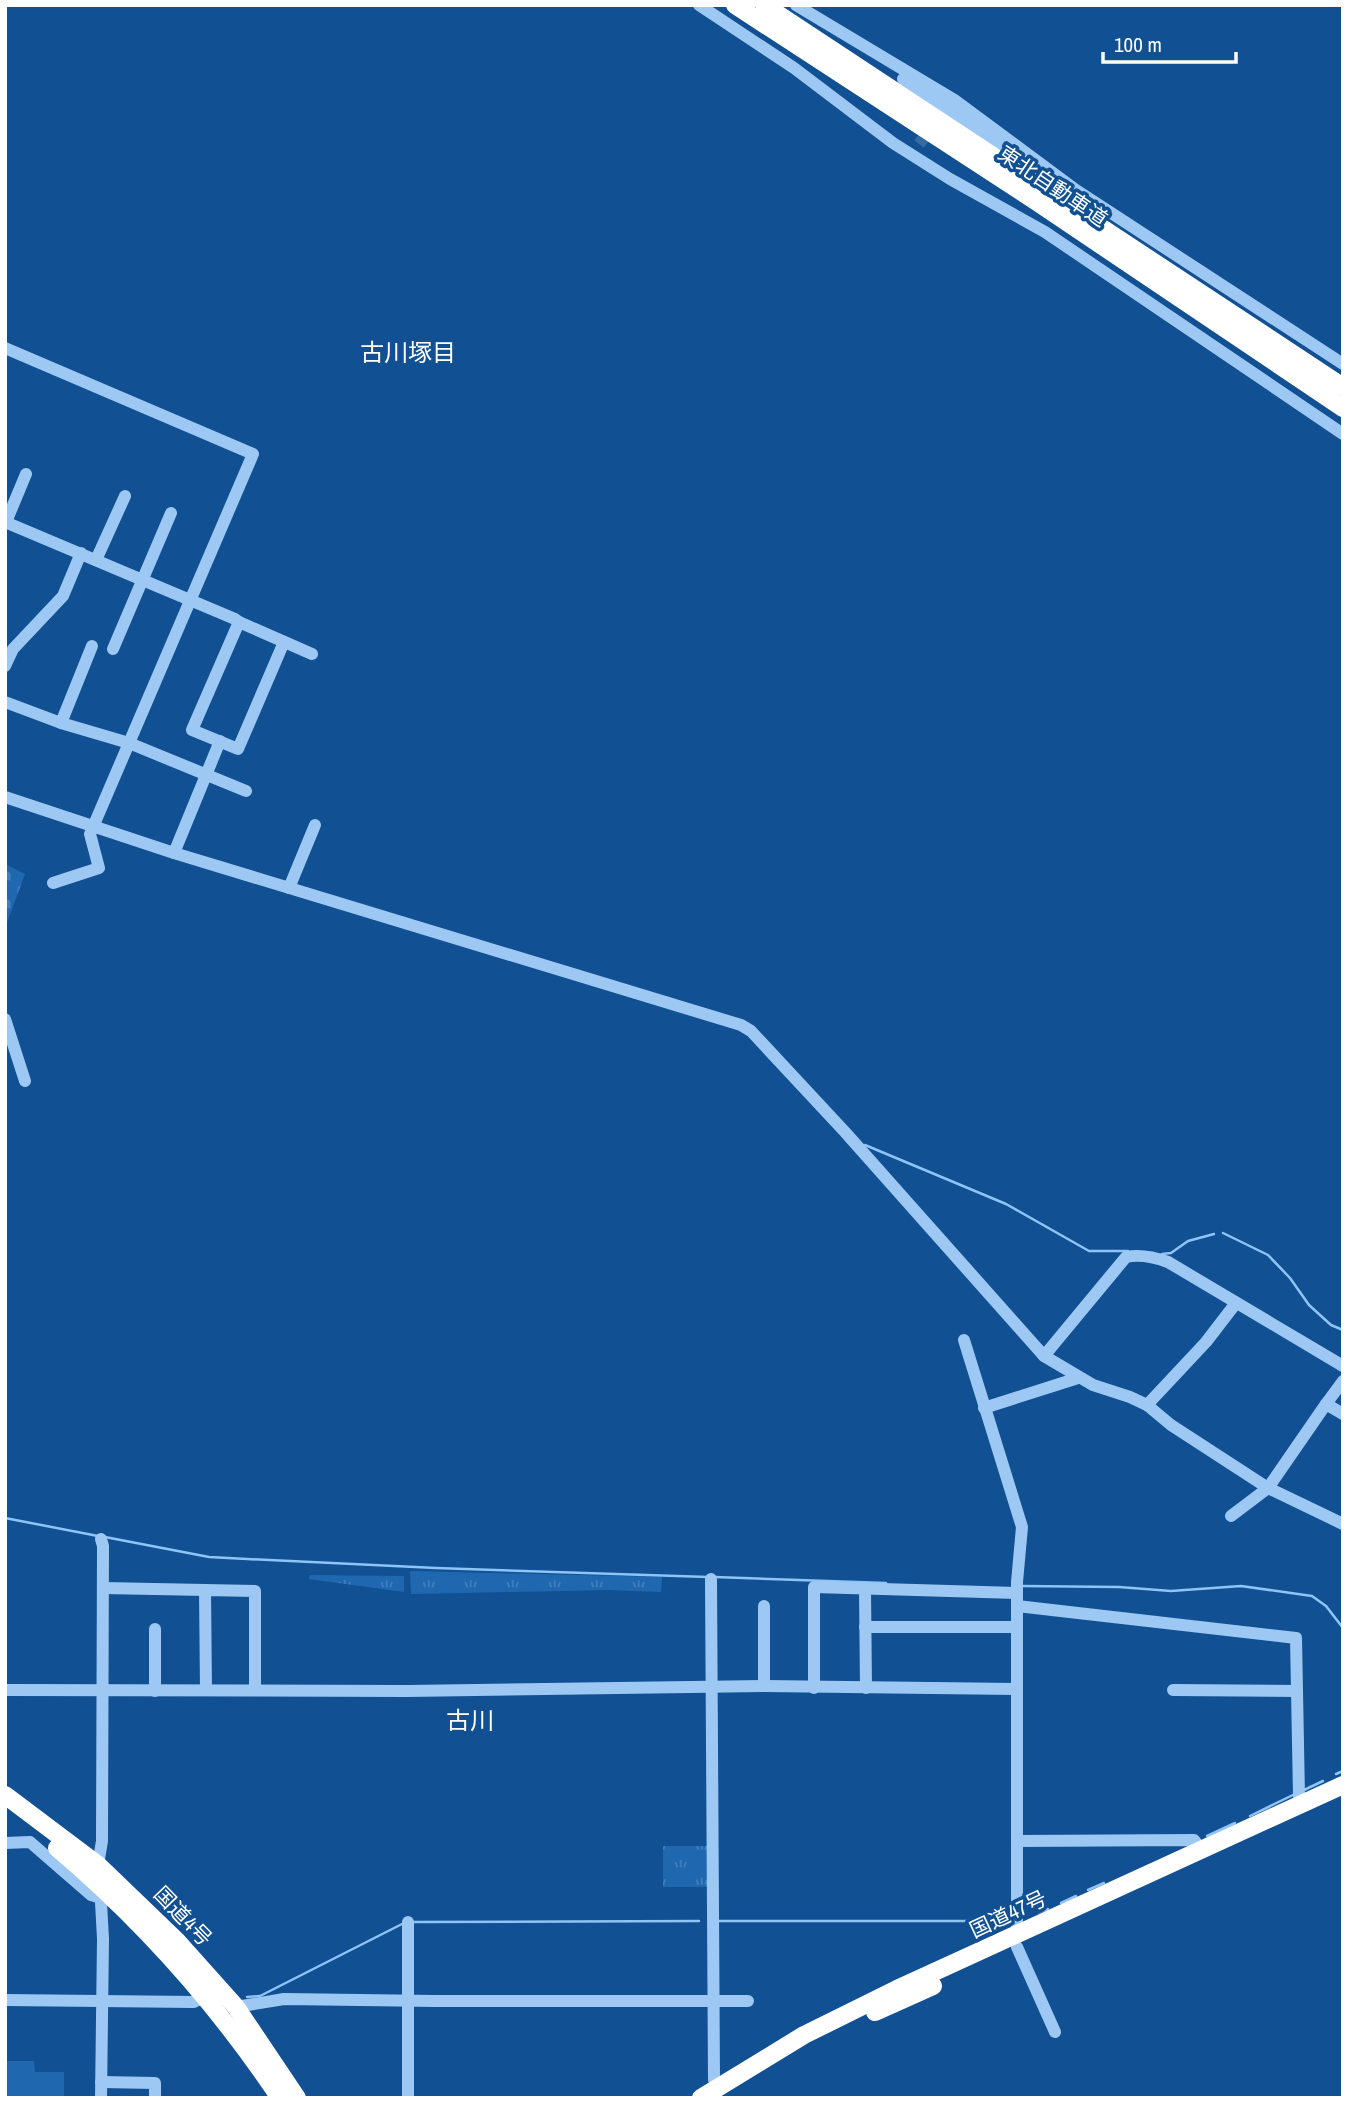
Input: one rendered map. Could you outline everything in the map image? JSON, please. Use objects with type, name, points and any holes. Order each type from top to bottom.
[{"type":"highway","name":"東北自動車道","points":[[735,5],[1037,202],[1343,408]]},
{"type":"highway","name":"東北自動車道","points":[[764,5],[1343,387]]},
{"type":"highway","name":"国道47号","points":[[701,2098],[721,2092],[1017,1941],[1202,1850],[1343,1785]]},
{"type":"highway","name":"国道4号","points":[[5,1795],[97,1865],[177,1941],[236,2007],[297,2098]]},
{"type":"highway","name":"国道47号","points":[[1017,1941],[1343,1797]]},
{"type":"highway","name":"国道4号","points":[[5,1807],[167,1952],[252,2056],[280,2098]]},
{"type":"street","points":[[699,5],[794,68],[892,143],[950,180],[1073,250],[1343,434]]},
{"type":"street","points":[[796,5],[956,101],[1076,190],[1343,364]]},
{"type":"street","points":[[862,46],[865,53],[946,111],[1010,150],[1034,159]]},
{"type":"street","points":[[856,116],[875,122],[917,146],[964,180],[982,197]]},
{"type":"street","points":[[5,348],[253,454],[90,834],[99,868],[53,883]]},
{"type":"street","points":[[26,474],[5,522],[312,654]]},
{"type":"street","points":[[96,560],[125,496]]},
{"type":"street","points":[[113,649],[171,513]]},
{"type":"street","points":[[5,666],[13,649],[63,596],[81,553]]},
{"type":"street","points":[[239,622],[192,730],[238,749],[284,642]]},
{"type":"street","points":[[61,723],[92,646]]},
{"type":"street","points":[[5,702],[61,723],[129,743],[246,791]]},
{"type":"street","points":[[174,853],[220,741]]},
{"type":"street","points":[[5,797],[174,853],[732,1021],[751,1031],[845,1132],[1044,1356],[1078,1378],[1147,1405],[1171,1425],[1268,1488],[1343,1524]]},
{"type":"street","points":[[289,888],[315,825]]},
{"type":"street","points":[[5,1018],[25,1081]]},
{"type":"street","points":[[1044,1356],[1126,1257],[1135,1255],[1158,1258],[1343,1366]]},
{"type":"street","points":[[1147,1405],[1206,1342],[1236,1303]]},
{"type":"street","points":[[964,1340],[1022,1527],[1017,1593],[1017,1941],[1055,2032]]},
{"type":"street","points":[[984,1408],[1078,1378]]},
{"type":"street","points":[[1231,1516],[1268,1488],[1343,1381]]},
{"type":"street","points":[[1326,1404],[1343,1414]]},
{"type":"street","points":[[97,1865],[102,1841],[101,1539]]},
{"type":"street","points":[[711,1579],[714,2080],[721,2092]]},
{"type":"street","points":[[814,1688],[814,1587],[1017,1593],[1296,1638],[1299,1796],[1304,1802]]},
{"type":"street","points":[[103,1588],[255,1591],[255,1689]]},
{"type":"street","points":[[865,1589],[866,1688]]},
{"type":"street","points":[[205,1590],[206,1690]]},
{"type":"street","points":[[764,1606],[764,1686]]},
{"type":"street","points":[[865,1627],[1017,1627]]},
{"type":"street","points":[[155,1629],[155,1691]]},
{"type":"street","points":[[5,1690],[407,1691],[764,1686],[1016,1689]]},
{"type":"street","points":[[1173,1690],[1297,1691]]},
{"type":"street","points":[[1017,1841],[1194,1840],[1202,1850]]},
{"type":"street","points":[[5,1843],[30,1842],[90,1895],[100,1891],[103,2000],[101,2098]]},
{"type":"street","points":[[408,1922],[408,2098]]},
{"type":"street","points":[[5,2000],[194,2002],[204,1997]]},
{"type":"street","points":[[236,2007],[284,1999],[748,2001]]},
{"type":"street","points":[[101,2082],[155,2083],[155,2098]]},
{"type":"green space","points":[[5,864],[25,874],[5,928]]},
{"type":"green space","points":[[410,1571],[662,1577],[661,1592],[609,1590],[411,1594]]},
{"type":"green space","points":[[310,1575],[404,1576],[404,1592],[309,1579]]},
{"type":"green space","points":[[663,1846],[710,1846],[710,1887],[663,1887]]},
{"type":"green space","points":[[5,2061],[34,2061],[35,2072],[64,2072],[64,2098],[5,2098]]},
{"type":"waterway","points":[[865,1145],[1006,1204],[1089,1251],[1128,1251]]},
{"type":"waterway","points":[[1223,1233],[1268,1255],[1290,1278],[1309,1305],[1331,1325],[1343,1330]]},
{"type":"waterway","points":[[1162,1254],[1171,1253],[1188,1241],[1214,1234]]},
{"type":"waterway","points":[[5,1518],[98,1536]]},
{"type":"waterway","points":[[105,1537],[209,1557],[708,1577]]},
{"type":"waterway","points":[[715,1577],[886,1583]]},
{"type":"waterway","points":[[1022,1586],[1119,1587],[1171,1591],[1241,1586],[1312,1596],[1326,1606],[1343,1628]]},
{"type":"waterway","points":[[1336,1774],[1343,1771]]},
{"type":"waterway","points":[[1304,1790],[1323,1781]]},
{"type":"waterway","points":[[1250,1816],[1295,1794]]},
{"type":"waterway","points":[[1207,1836],[1235,1823]]},
{"type":"waterway","points":[[1088,1890],[1104,1883]]},
{"type":"waterway","points":[[1061,1903],[1076,1896]]},
{"type":"waterway","points":[[1039,1912],[1048,1909]]},
{"type":"waterway","points":[[411,1922],[699,1921]]},
{"type":"waterway","points":[[719,1921],[967,1921]]},
{"type":"waterway","points":[[247,1997],[260,1996],[404,1923]]},
{"type":"tunnel","points":[[919,144],[934,125]]},
{"type":"district","name":"古川塚目","points":[[408,352]]},
{"type":"district","name":"古川","points":[[470,1720]]}]
